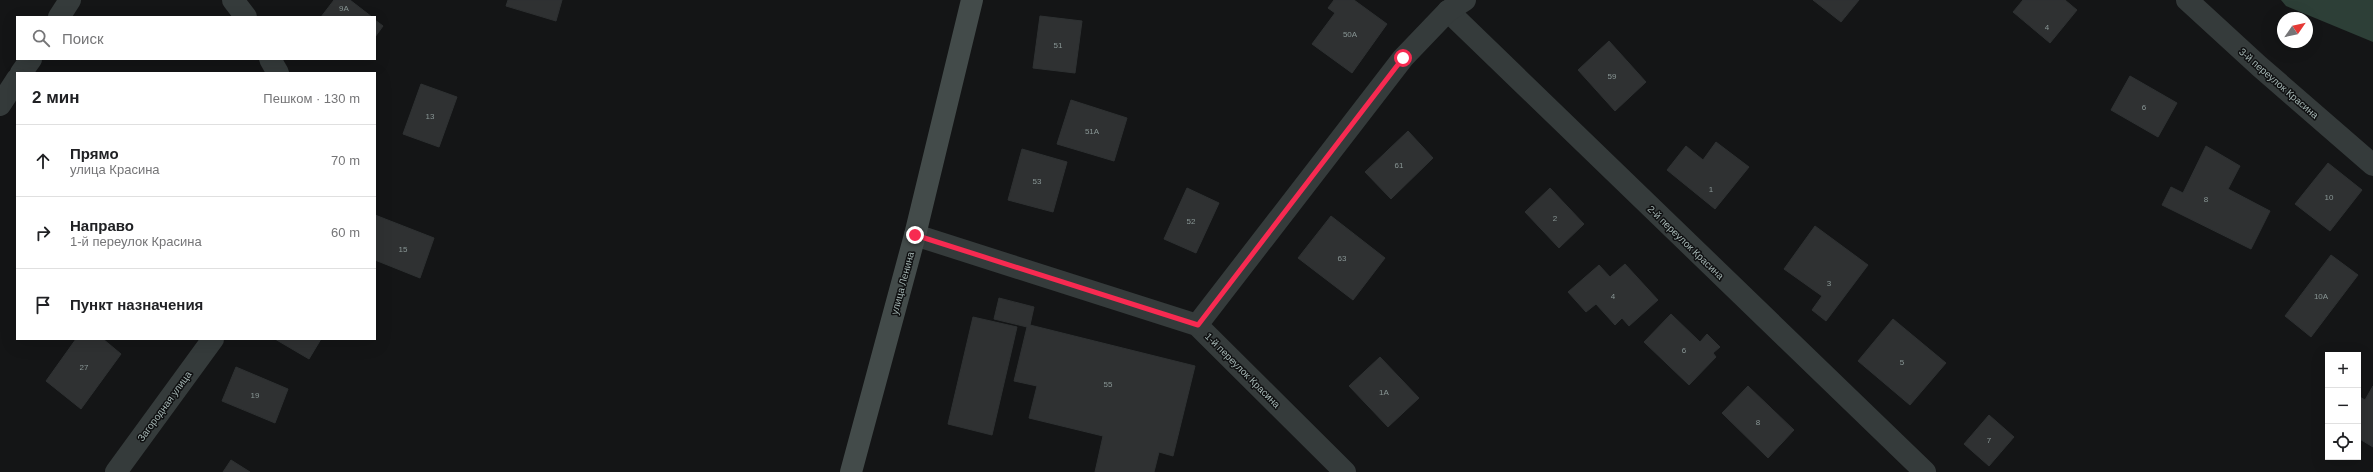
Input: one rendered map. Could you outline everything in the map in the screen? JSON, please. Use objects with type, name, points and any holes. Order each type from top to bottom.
[{"type":"main road","name":"улица Ленина","points":[[851,472],[915,235],[972,0]]},
{"type":"street","points":[[60,16],[70,0]]},
{"type":"street","points":[[233,0],[245,16]]},
{"type":"street","name":"3-й переулок Красина","points":[[2187,0],[2259,66],[2373,164]]},
{"type":"street","points":[[1198,325],[1403,58],[1456,6]]},
{"type":"street","name":"2-й переулок Красина","points":[[1456,6],[1925,472]]},
{"type":"street","points":[[22,72],[30,60]]},
{"type":"street","points":[[271,60],[277,72]]},
{"type":"street","points":[[0,105],[16,81]]},
{"type":"street","name":"1-й переулок Красина","points":[[915,235],[1198,325],[1345,472]]},
{"type":"street","name":"Загородная улица","points":[[116,472],[212,340]]},
{"type":"shaded area","points":[[2281,0],[2373,0],[2373,42],[2313,17],[2313,12],[2300,12],[2286,6]]},
{"type":"building","points":[[334,0],[350,0],[371,16],[322,16]]},
{"type":"building","points":[[508,0],[562,0],[556,21],[506,6]]},
{"type":"building","points":[[1334,0],[1354,0],[1387,24],[1352,73],[1312,44],[1335,13],[1328,8]]},
{"type":"building","points":[[1813,0],[1859,0],[1841,22]]},
{"type":"building","points":[[2023,0],[2065,0],[2077,10],[2050,43],[2013,12]]},
{"type":"building","points":[[1040,16],[1082,21],[1075,73],[1033,68]]},
{"type":"building","points":[[376,21],[383,26],[376,36]]},
{"type":"building","points":[[1609,41],[1646,82],[1615,111],[1578,70]]},
{"type":"building","points":[[2130,76],[2177,103],[2158,137],[2111,110]]},
{"type":"building","points":[[421,84],[457,97],[439,147],[403,134]]},
{"type":"building","points":[[1071,100],[1127,118],[1114,161],[1057,144]]},
{"type":"building","points":[[1408,131],[1433,158],[1391,199],[1365,172]]},
{"type":"building","points":[[1716,142],[1749,167],[1715,209],[1667,170],[1686,146],[1703,160]]},
{"type":"building","points":[[2206,146],[2240,166],[2228,189],[2270,211],[2251,249],[2162,205],[2171,187],[2183,193]]},
{"type":"building","points":[[1022,149],[1067,162],[1053,212],[1008,200]]},
{"type":"building","points":[[2328,163],[2362,190],[2330,231],[2295,204]]},
{"type":"building","points":[[1187,188],[1219,203],[1196,253],[1164,239]]},
{"type":"building","points":[[1550,188],[1584,224],[1559,248],[1525,212]]},
{"type":"building","points":[[376,215],[434,238],[420,278],[376,260]]},
{"type":"building","points":[[1331,216],[1385,258],[1353,300],[1298,258]]},
{"type":"building","points":[[1815,226],[1868,265],[1826,321],[1812,310],[1822,296],[1784,269]]},
{"type":"building","points":[[2331,255],[2358,275],[2311,337],[2285,316]]},
{"type":"building","points":[[1625,264],[1658,300],[1629,326],[1622,318],[1615,325],[1596,304],[1586,312],[1568,292],[1599,265],[1610,277]]},
{"type":"building","points":[[999,298],[1034,307],[1030,325],[1195,366],[1173,456],[1159,452],[1154,472],[1095,472],[1103,436],[1029,418],[1037,386],[1014,381],[1027,327],[994,319]]},
{"type":"building","points":[[1671,314],[1700,342],[1707,334],[1720,347],[1713,353],[1716,357],[1689,385],[1644,342]]},
{"type":"building","points":[[973,317],[1017,327],[992,435],[948,424]]},
{"type":"building","points":[[1893,319],[1946,363],[1910,405],[1858,361]]},
{"type":"building","points":[[75,340],[104,340],[121,354],[81,409],[46,381]]},
{"type":"building","points":[[277,340],[320,340],[309,359]]},
{"type":"building","points":[[1380,357],[1419,398],[1388,427],[1349,386]]},
{"type":"building","points":[[236,367],[288,389],[275,423],[222,401]]},
{"type":"building","points":[[1748,386],[1794,430],[1768,458],[1722,413]]},
{"type":"building","points":[[2373,386],[2373,447],[2361,440],[2361,398],[2365,400]]},
{"type":"building","points":[[1989,415],[2014,437],[1989,466],[1964,444]]},
{"type":"building","points":[[231,460],[250,472],[223,472]]},
{"type":"route","points":[[915,235],[1198,325],[1403,58]]}]
